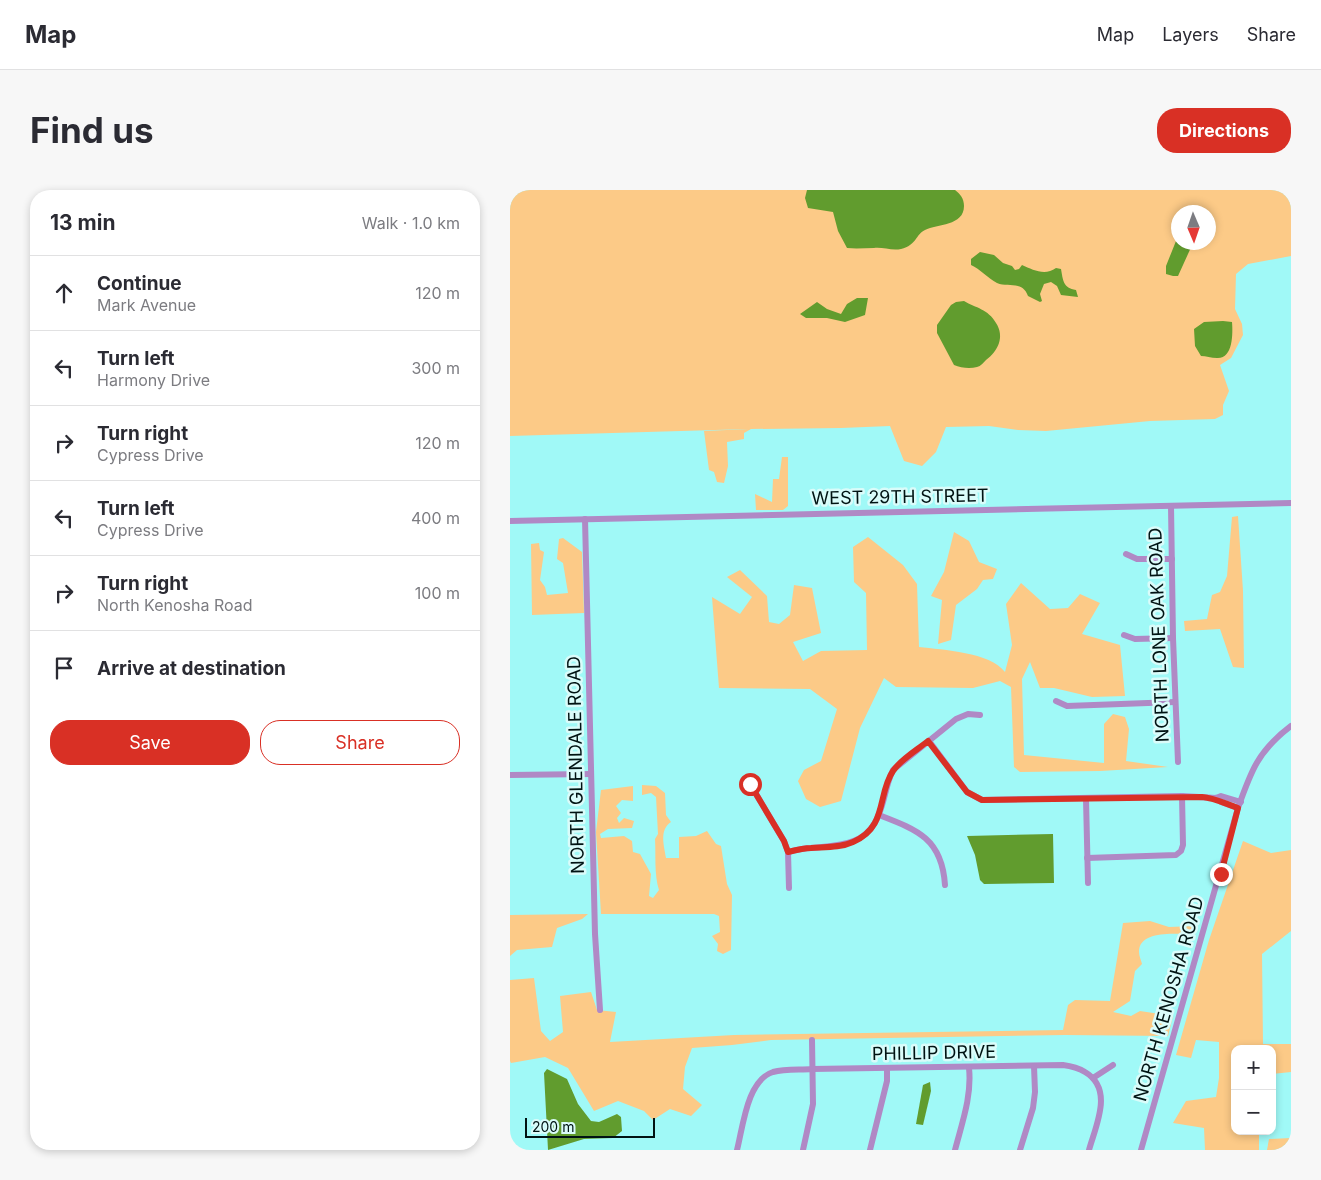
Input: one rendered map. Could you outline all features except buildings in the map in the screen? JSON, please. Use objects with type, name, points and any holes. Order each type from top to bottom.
[{"type":"street","name":"WEST 29TH STREET","points":[[510,521],[1291,503]]},
{"type":"street","name":"NORTH LONE OAK ROAD","points":[[1171,506],[1173,638],[1178,762]]},
{"type":"street","name":"NORTH GLENDALE ROAD","points":[[585,519],[595,934],[600,1010]]},
{"type":"street","points":[[1126,554],[1138,560],[1172,559]]},
{"type":"street","points":[[1124,635],[1135,639],[1173,638]]},
{"type":"street","points":[[1056,700],[1067,706],[1176,702]]},
{"type":"street","points":[[788,852],[809,848],[839,846],[862,838],[879,815],[893,770],[956,719],[968,714],[980,715]]},
{"type":"street","name":"NORTH KENOSHA ROAD","points":[[1141,1150],[1239,805],[1255,763],[1272,742],[1291,726]]},
{"type":"street","points":[[928,741],[967,792],[982,800],[1182,796],[1216,798],[1221,796],[1239,805]]},
{"type":"street","points":[[510,775],[591,774]]},
{"type":"street","points":[[750,784],[784,841],[788,852],[790,888]]},
{"type":"street","points":[[1087,858],[1176,855],[1181,851],[1183,845],[1182,796]]},
{"type":"street","points":[[1086,799],[1088,883]]},
{"type":"street","points":[[879,815],[908,826],[922,834],[933,846],[940,858],[944,871],[945,885]]},
{"type":"street","points":[[803,1150],[812,1111],[812,1040]]},
{"type":"street","points":[[1089,1150],[1102,1102],[1094,1078],[1113,1064]]},
{"type":"street","points":[[1020,1150],[1033,1108],[1034,1066]]},
{"type":"street","name":"PHILLIP DRIVE","points":[[737,1150],[754,1087],[762,1078],[772,1072],[812,1069],[1072,1066],[1094,1078]]},
{"type":"street","points":[[955,1150],[968,1099],[969,1068]]},
{"type":"street","points":[[870,1150],[887,1081],[887,1069]]},
{"type":"shaded area","points":[[510,190],[1291,190],[1291,256],[1248,264],[1236,274],[1235,309],[1242,324],[1243,335],[1231,358],[1220,365],[1229,391],[1223,405],[1223,415],[1215,419],[1150,421],[1046,431],[989,426],[946,427],[936,452],[922,466],[904,461],[890,426],[751,429],[744,433],[744,439],[727,442],[728,466],[724,483],[717,482],[714,472],[709,470],[704,431],[749,429],[510,436]]},
{"type":"shaded area","points":[[807,190],[955,190],[961,197],[964,206],[963,213],[955,221],[925,230],[913,243],[901,249],[847,248],[838,231],[833,212],[808,208],[805,198]]},
{"type":"shaded area","points":[[1172,250],[1190,250],[1178,276],[1166,274],[1166,266]]},
{"type":"shaded area","points":[[980,252],[994,255],[1003,263],[1012,266],[1015,270],[1019,269],[1022,265],[1043,272],[1056,268],[1061,269],[1064,283],[1076,290],[1078,297],[1061,295],[1057,286],[1051,282],[1044,284],[1040,294],[1042,301],[1040,302],[1028,296],[1018,286],[997,283],[971,265],[971,259]]},
{"type":"shaded area","points":[[857,298],[868,298],[865,315],[845,322],[827,318],[806,318],[800,314],[817,302],[827,309],[841,314],[847,304]]},
{"type":"shaded area","points":[[964,301],[982,309],[993,318],[1000,333],[997,348],[981,365],[974,368],[954,365],[937,333],[937,325],[951,305]]},
{"type":"shaded area","points":[[1204,322],[1232,322],[1232,339],[1229,350],[1222,357],[1201,356],[1195,346],[1194,329]]},
{"type":"shaded area","points":[[782,457],[788,457],[788,506],[783,510],[756,510],[755,494],[772,502],[773,479],[779,479]]},
{"type":"shaded area","points":[[1238,516],[1243,591],[1244,668],[1233,667],[1220,629],[1185,631],[1184,621],[1207,619],[1212,595],[1220,592],[1227,576],[1232,517]]},
{"type":"shaded area","points":[[954,532],[969,541],[979,562],[997,569],[993,579],[983,580],[977,589],[956,605],[951,640],[938,644],[942,600],[931,596],[944,572]]},
{"type":"shaded area","points":[[868,537],[903,565],[917,584],[919,647],[978,656],[998,665],[1005,672],[1012,645],[1006,604],[1021,583],[1050,609],[1068,608],[1080,594],[1100,603],[1082,634],[1120,645],[1125,696],[1092,697],[1054,688],[1040,688],[1030,662],[1022,679],[1024,755],[1104,763],[1104,724],[1113,714],[1125,717],[1129,729],[1126,761],[1168,767],[1100,771],[1020,772],[1014,767],[1011,687],[1000,681],[973,688],[896,687],[884,678],[860,728],[841,801],[820,807],[806,799],[798,781],[804,770],[821,761],[837,709],[810,689],[719,688],[712,597],[740,614],[752,597],[727,577],[740,570],[767,596],[769,622],[779,624],[790,615],[794,585],[812,588],[821,633],[793,642],[803,661],[821,651],[867,650],[866,593],[854,582],[853,547]]},
{"type":"shaded area","points":[[563,538],[582,552],[584,613],[532,615],[531,544],[539,543],[540,550],[544,552],[540,580],[545,587],[547,595],[568,593],[563,563],[557,559],[559,539]]},
{"type":"shaded area","points":[[642,785],[656,786],[665,793],[666,815],[671,822],[667,825],[664,833],[666,858],[679,858],[679,837],[696,836],[707,831],[716,844],[721,846],[727,884],[732,895],[731,950],[723,954],[717,951],[718,944],[712,936],[720,932],[719,916],[714,914],[601,914],[596,832],[601,790],[633,786],[633,801],[622,800],[616,806],[621,813],[617,818],[619,823],[624,818],[634,821],[632,828],[608,829],[600,834],[601,838],[624,836],[632,841],[633,852],[640,854],[651,874],[649,896],[653,898],[659,890],[656,878],[655,839],[658,834],[656,797],[651,793],[642,795]]},
{"type":"shaded area","points":[[1053,834],[1054,883],[984,884],[980,880],[975,855],[967,836]]},
{"type":"shaded area","points":[[1243,841],[1271,853],[1291,850],[1291,931],[1262,954],[1263,1044],[1291,1044],[1291,1072],[1276,1074],[1276,1045],[1231,1045],[1231,1135],[1259,1135],[1259,1150],[1205,1150],[1204,1128],[1173,1123],[1186,1101],[1216,1097],[1219,1078],[1219,1042],[1196,1040],[1191,1058],[1176,1055],[1209,940]]},
{"type":"shaded area","points":[[588,914],[582,919],[557,928],[552,947],[517,950],[510,956],[510,915]]},
{"type":"shaded area","points":[[1150,921],[1169,927],[1196,926],[1194,935],[1153,936],[1141,945],[1139,954],[1142,964],[1135,971],[1130,1001],[1113,1012],[1131,1016],[1140,1011],[1173,1016],[1168,1036],[1065,1035],[771,1040],[692,1048],[685,1067],[683,1089],[702,1105],[691,1116],[670,1109],[653,1120],[644,1111],[618,1101],[594,1111],[568,1068],[545,1057],[511,1063],[510,1061],[510,980],[534,978],[541,1031],[550,1041],[563,1032],[560,996],[591,992],[597,1010],[616,1012],[610,1042],[734,1035],[1063,1030],[1068,1005],[1075,1000],[1110,1001],[1123,923]]},
{"type":"shaded area","points":[[547,1069],[567,1079],[578,1104],[591,1121],[599,1122],[617,1114],[621,1117],[622,1131],[613,1138],[584,1139],[548,1150],[544,1073]]},
{"type":"shaded area","points":[[930,1082],[931,1091],[923,1125],[916,1124],[923,1085]]},
{"type":"shaded area","points":[[1291,1138],[1291,1150],[1267,1150],[1269,1139]]},
{"type":"route","points":[[750,784],[784,841],[788,852],[852,843],[862,838],[875,823],[893,770],[928,741],[967,792],[982,800],[1182,796],[1216,798],[1221,802],[1238,808],[1221,874]]}]
